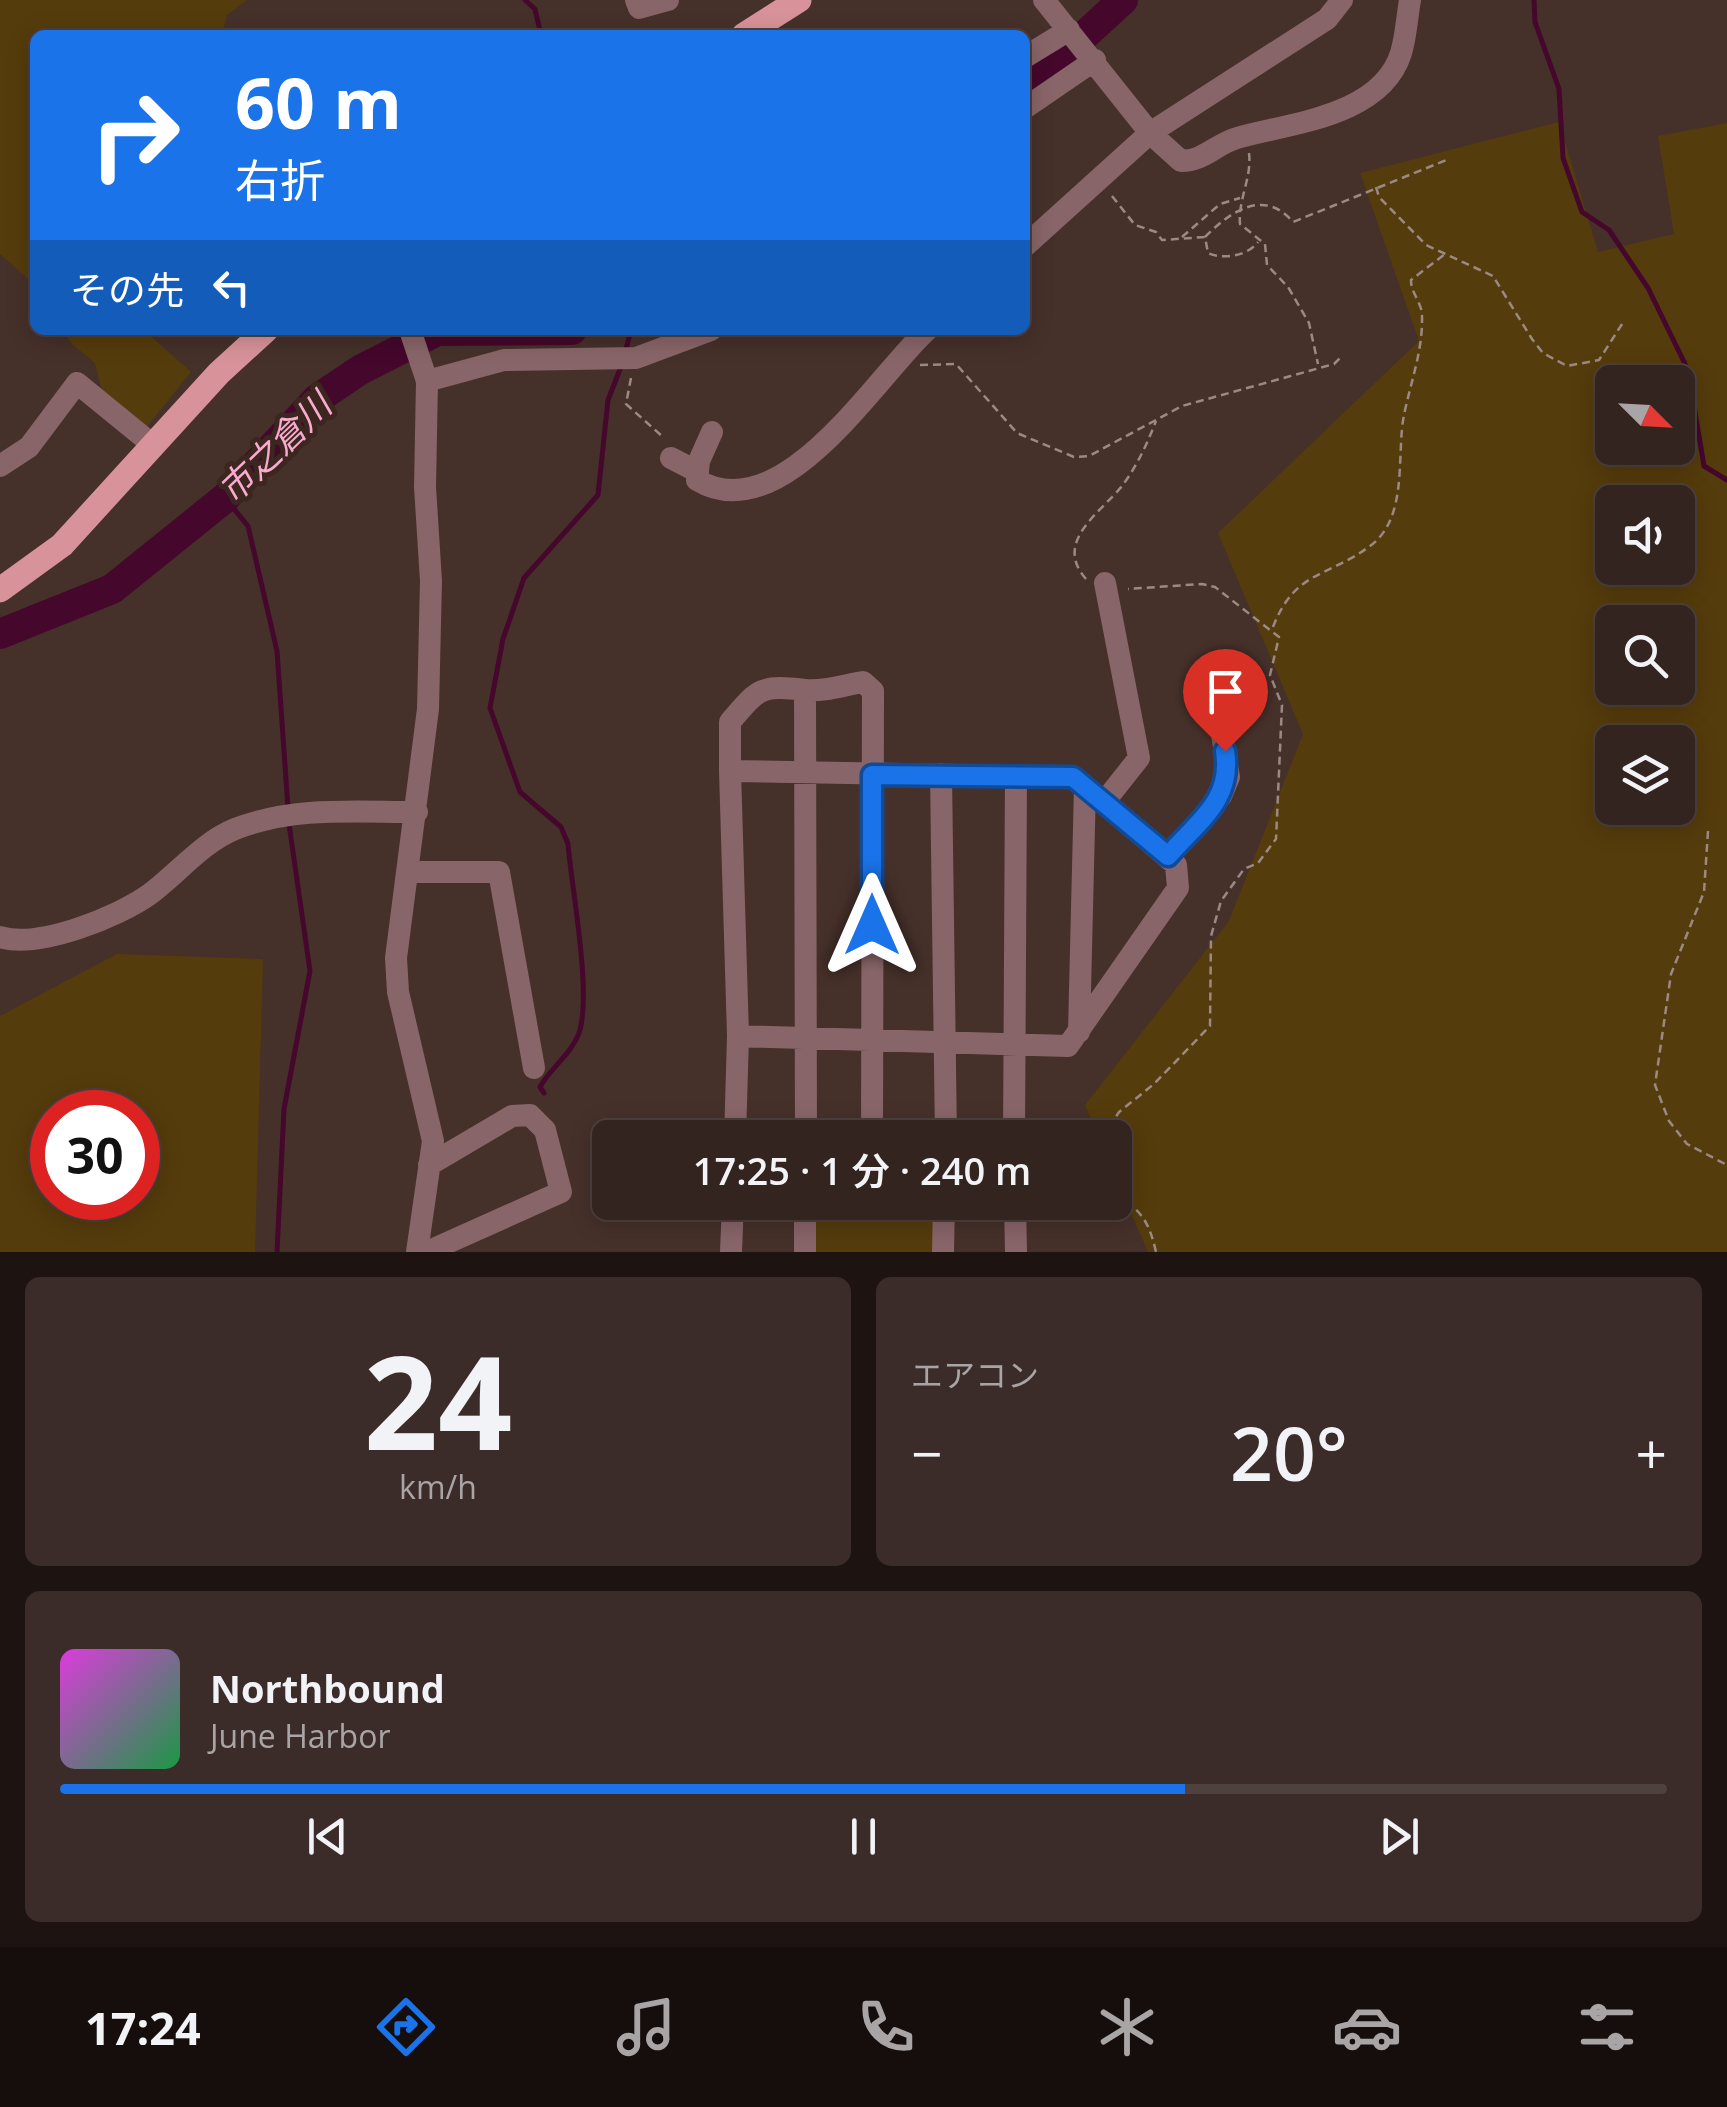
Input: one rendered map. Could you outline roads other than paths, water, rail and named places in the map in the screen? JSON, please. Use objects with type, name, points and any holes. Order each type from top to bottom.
[{"type":"main road","points":[[752,30],[799,0]]},
{"type":"main road","points":[[1,587],[62,545],[219,373],[261,335]]},
{"type":"street","points":[[636,0],[639,8],[668,0]]},
{"type":"street","points":[[1044,0],[1150,132],[1181,161],[1196,161],[1241,137],[1293,127],[1364,98],[1387,78],[1401,55],[1410,0]]},
{"type":"street","points":[[1030,241],[1150,132],[1327,19],[1342,0]]},
{"type":"street","points":[[1030,55],[1069,30]]},
{"type":"street","points":[[1030,105],[1095,60]]},
{"type":"street","points":[[412,335],[426,380],[424,488],[431,581],[428,708],[396,958],[398,992],[433,1140],[417,1252]]},
{"type":"street","points":[[426,380],[504,360],[626,358],[696,335]]},
{"type":"street","points":[[712,432],[697,480],[710,488],[732,491],[787,474],[837,432],[922,335]]},
{"type":"street","points":[[0,466],[29,446],[77,383],[153,445]]},
{"type":"street","points":[[670,450],[698,472]]},
{"type":"street","points":[[1105,801],[1140,758],[1106,586]]},
{"type":"street","points":[[736,1120],[738,1036],[730,722],[754,694],[771,685],[805,690],[863,682],[873,692],[872,1120]]},
{"type":"street","points":[[805,690],[806,1120]]},
{"type":"street","points":[[1168,856],[1221,796],[1229,777],[1216,698]]},
{"type":"street","points":[[730,771],[1073,777],[1168,856],[1176,865],[1178,888],[1080,1033],[1058,1049],[806,1034],[738,1036]]},
{"type":"street","points":[[941,774],[946,1120]]},
{"type":"street","points":[[1013,1120],[1016,776]]},
{"type":"street","points":[[1080,1033],[1085,786]]},
{"type":"street","points":[[0,937],[13,941],[71,932],[148,896],[217,838],[277,816],[309,811],[416,812]]},
{"type":"street","points":[[410,872],[499,872],[534,1068]]},
{"type":"street","points":[[427,1252],[561,1192],[545,1130],[530,1114],[512,1116],[429,1164]]},
{"type":"street","points":[[731,1252],[732,1220]]},
{"type":"street","points":[[804,1252],[805,1220]]},
{"type":"street","points":[[943,1252],[944,1220]]},
{"type":"street","points":[[1015,1220],[1016,1252]]},
{"type":"waterway","points":[[525,0],[535,9],[540,30]]},
{"type":"waterway","name":"市之倉川","points":[[1030,75],[1063,55],[1123,0]]},
{"type":"waterway","points":[[1534,0],[1535,22],[1559,89],[1563,158],[1582,212],[1609,230],[1648,288],[1688,370],[1704,466],[1727,480]]},
{"type":"waterway","name":"市之倉川","points":[[0,634],[112,589],[225,498],[317,399],[360,370],[429,335]]},
{"type":"waterway","points":[[625,353],[630,335]]},
{"type":"waterway","points":[[544,1093],[540,1087],[577,1038],[583,1012],[582,965],[568,844],[561,827],[520,792],[490,708],[503,639],[524,578],[598,495],[608,400],[622,364]]},
{"type":"waterway","points":[[225,498],[248,526],[277,651],[288,808]]},
{"type":"waterway","points":[[277,1252],[284,1109],[310,971],[289,824]]}]
